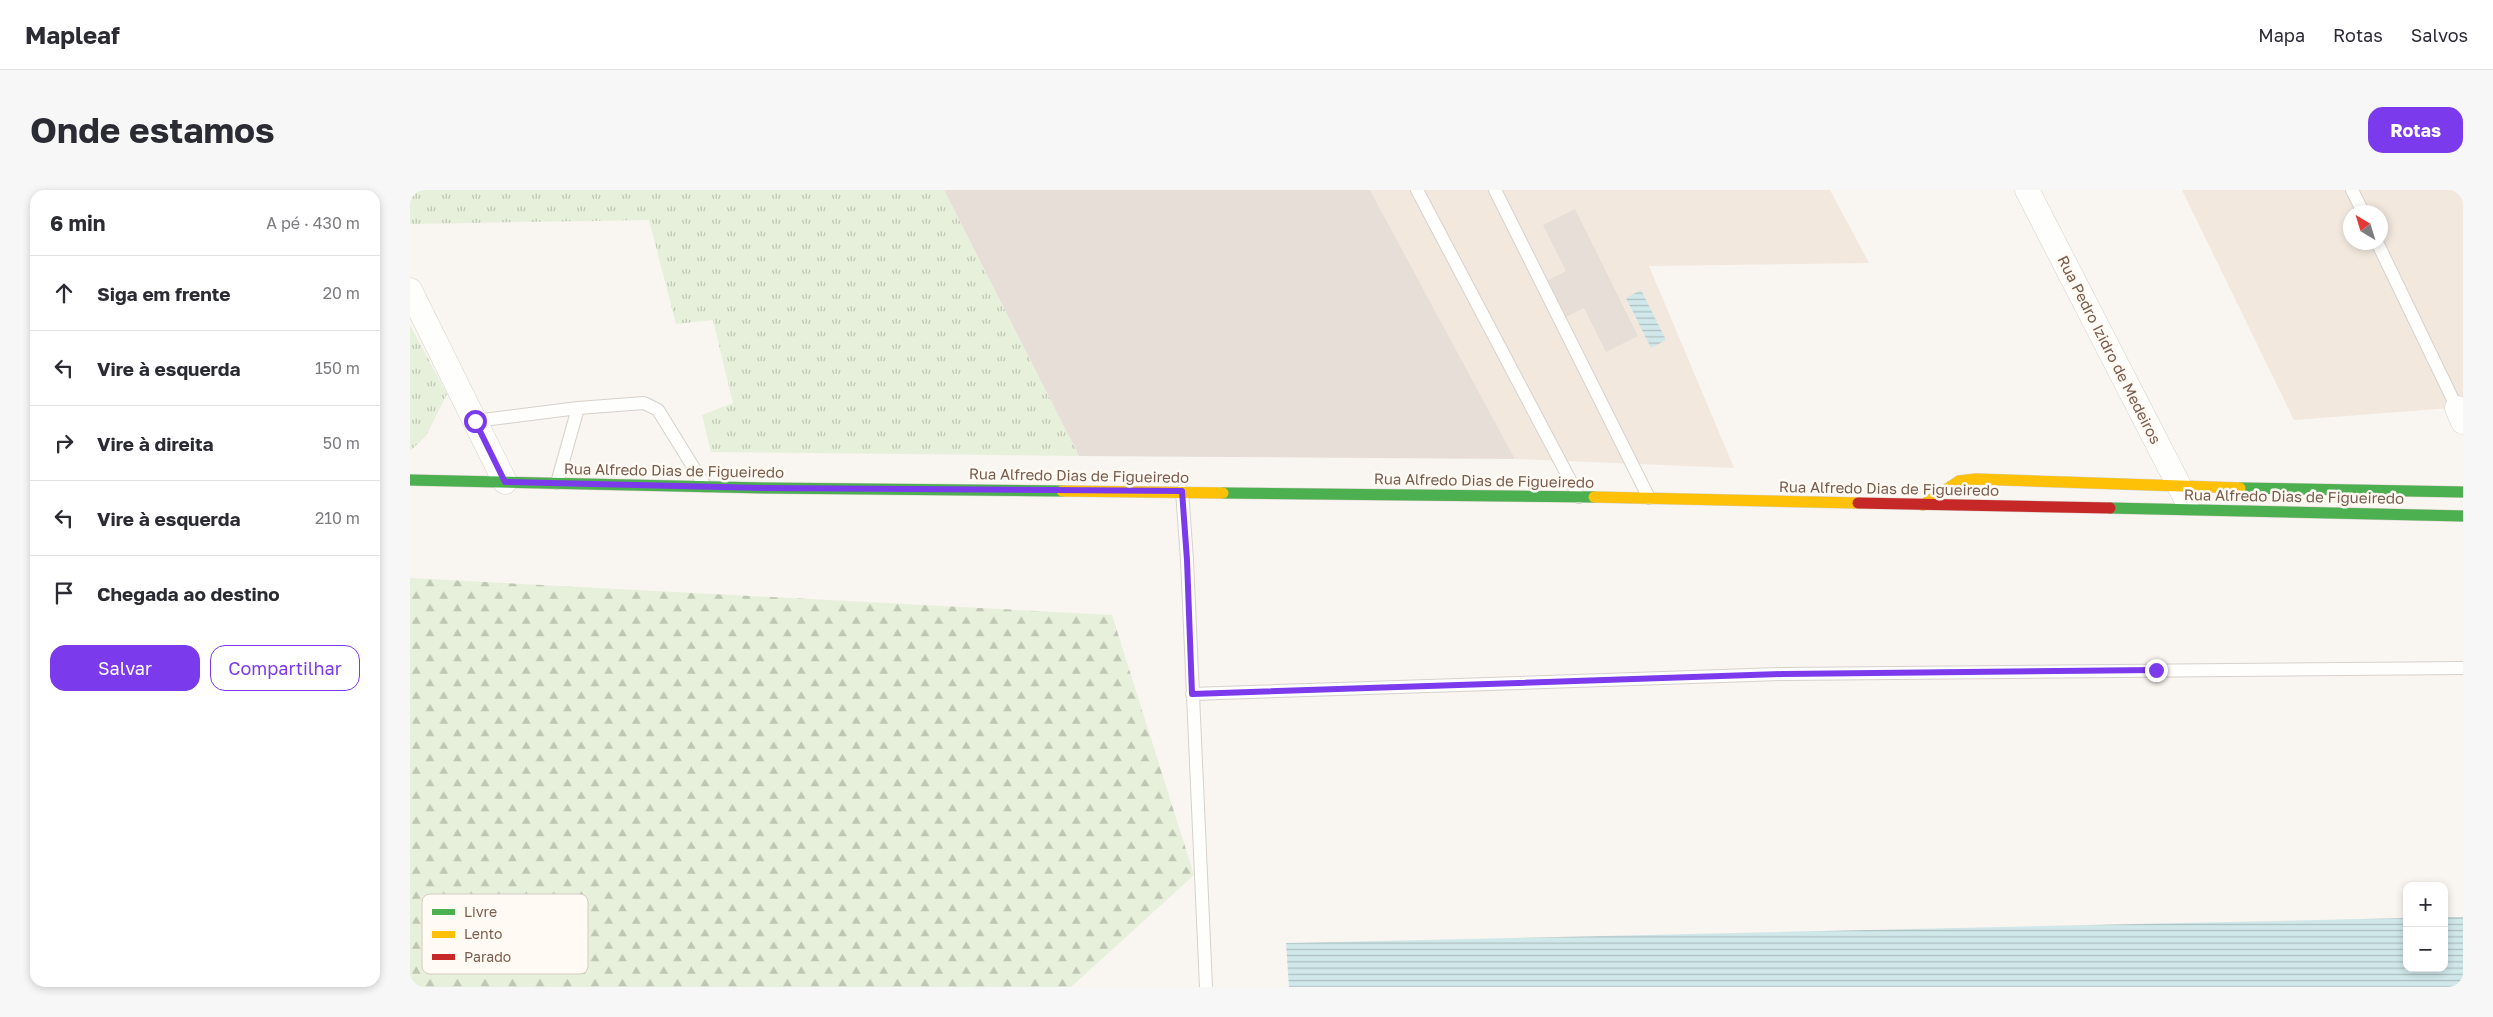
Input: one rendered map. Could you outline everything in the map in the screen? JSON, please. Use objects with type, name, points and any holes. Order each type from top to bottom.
[{"type":"main road","points":[[1923,505],[1959,481],[1976,479],[2179,487],[2463,492]]},
{"type":"main road","name":"Rua Alfredo Dias de Figueiredo","points":[[410,480],[557,484],[1649,498],[2463,516]]},
{"type":"street","name":"Rua Pedro Izidro de Medeiros","points":[[2027,190],[2191,509]]},
{"type":"street","points":[[410,290],[505,482]]},
{"type":"lane","points":[[1417,190],[1580,498]]},
{"type":"lane","points":[[1495,190],[1649,498]]},
{"type":"lane","points":[[2352,190],[2360,205]]},
{"type":"lane","points":[[2381,250],[2460,415]]},
{"type":"lane","points":[[475,421],[578,408],[644,403],[658,410],[705,486]]},
{"type":"lane","points":[[557,484],[578,408]]},
{"type":"lane","points":[[1182,491],[1187,560],[1206,987]]},
{"type":"lane","points":[[1192,694],[1783,674],[2463,668]]},
{"type":"shaded area","points":[[1370,190],[1830,190],[1869,263],[1649,266],[1734,468],[1515,459]]},
{"type":"shaded area","points":[[2182,190],[2463,190],[2463,407],[2294,420]]},
{"type":"green space","points":[[410,190],[944,190],[1079,456],[711,452],[702,415],[733,403],[713,320],[676,324],[649,220],[410,224]]},
{"type":"green space","points":[[410,325],[447,394],[426,436],[410,451]]},
{"type":"green space","points":[[410,578],[1112,615],[1194,875],[1071,987],[410,987]]},
{"type":"water","points":[[1641,290],[1666,340],[1651,348],[1626,298]]},
{"type":"water","points":[[2448,917],[2463,917],[2463,987],[1289,987],[1286,943],[2403,918],[2403,972],[2448,972]]},
{"type":"building","points":[[944,190],[1370,190],[1515,459],[1079,456]]},
{"type":"building","points":[[1575,209],[1638,336],[1606,352],[1584,308],[1564,318],[1545,282],[1566,271],[1543,225]]},
{"type":"traffic: fast","points":[[410,480],[765,488],[1062,491]]},
{"type":"traffic: fast","points":[[2240,488],[2463,492]]},
{"type":"traffic: fast","points":[[1223,493],[1594,497]]},
{"type":"traffic: fast","points":[[2110,508],[2463,516]]},
{"type":"traffic: slow","points":[[1923,505],[1959,481],[1976,479],[2240,488]]},
{"type":"traffic: slow","points":[[1062,491],[1223,493]]},
{"type":"traffic: slow","points":[[1594,497],[1858,503]]},
{"type":"traffic: jam","points":[[1858,503],[2110,508]]},
{"type":"route","points":[[475,421],[505,482],[765,488],[1182,491],[1187,560],[1192,694],[1783,674],[2156,670]]}]
